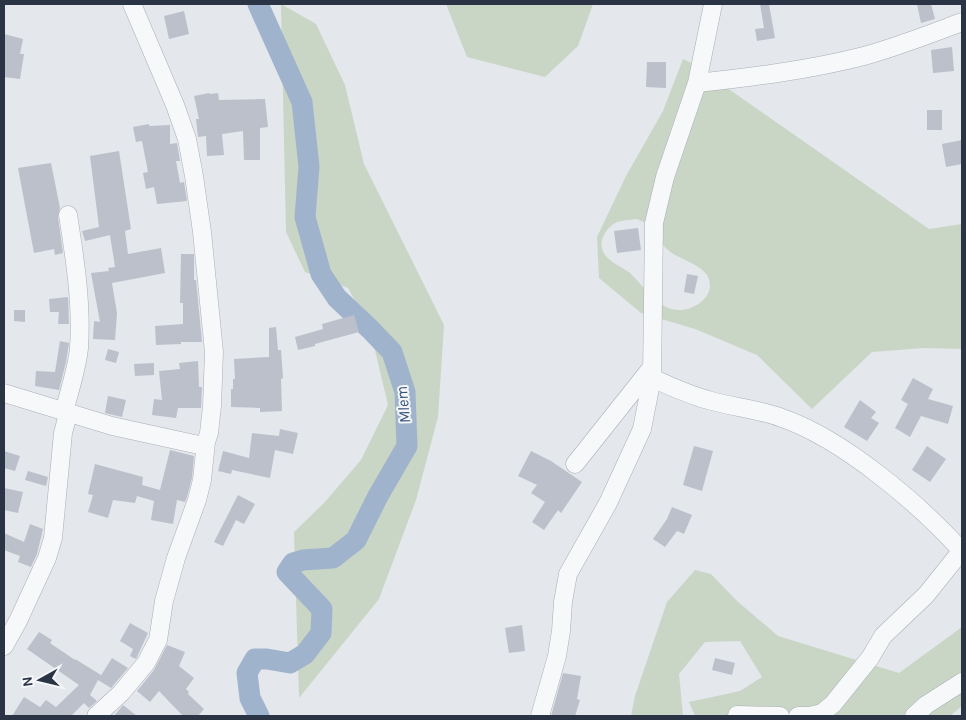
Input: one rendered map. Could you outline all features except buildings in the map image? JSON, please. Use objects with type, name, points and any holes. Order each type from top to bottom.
[{"type":"street","points":[[96,716],[121,693],[146,663],[158,640],[164,601],[171,575],[202,480],[212,406],[214,352],[202,232],[187,139],[176,105],[132,4]]},
{"type":"street","points":[[540,716],[557,656],[561,631],[562,602],[568,574],[608,503],[642,429],[652,372],[654,223],[665,177],[697,83],[713,4]]},
{"type":"street","points":[[697,83],[763,76],[828,64],[897,46],[962,22]]},
{"type":"street","points":[[4,646],[47,558],[55,522],[63,433],[78,350],[79,331],[76,266],[68,215]]},
{"type":"street","points":[[575,464],[652,372]]},
{"type":"street","points":[[652,372],[708,400],[782,418],[808,430],[865,465],[906,497],[962,550],[926,595],[883,636],[870,658],[833,704],[822,713],[798,716]]},
{"type":"street","points":[[4,393],[112,426],[199,445],[206,442]]},
{"type":"street","points":[[914,716],[926,705],[962,682]]},
{"type":"street","points":[[737,715],[780,716]]},
{"type":"green space","points":[[281,4],[316,24],[345,85],[364,164],[444,325],[438,417],[416,500],[379,599],[299,698],[294,532],[324,503],[361,460],[388,405],[370,329],[348,288],[305,272],[286,232]]},
{"type":"green space","points":[[446,4],[593,4],[578,46],[545,77],[467,57]]},
{"type":"green space","points":[[683,59],[693,64],[929,229],[962,224],[962,349],[924,348],[872,352],[812,409],[757,355],[695,329],[641,313],[599,278],[597,237],[626,176],[663,111]],"holes":[[[637,219],[648,224],[668,250],[696,266],[707,275],[710,283],[709,291],[705,298],[692,308],[674,310],[661,304],[630,273],[613,263],[605,255],[602,242],[608,229],[617,222]]]},
{"type":"green space","points":[[695,570],[711,574],[737,601],[778,636],[899,673],[962,627],[962,706],[950,716],[695,716],[689,702],[740,691],[762,677],[740,641],[705,642],[679,674],[683,716],[631,716],[635,696],[667,602]]},
{"type":"waterway","name":"Mlem","points":[[258,4],[302,102],[309,167],[305,217],[321,274],[337,298],[392,352],[405,392],[407,446],[378,496],[356,540],[333,558],[303,560],[293,563],[287,572],[322,609],[321,633],[305,654],[290,663],[255,659],[247,673],[250,698],[259,716]]}]
